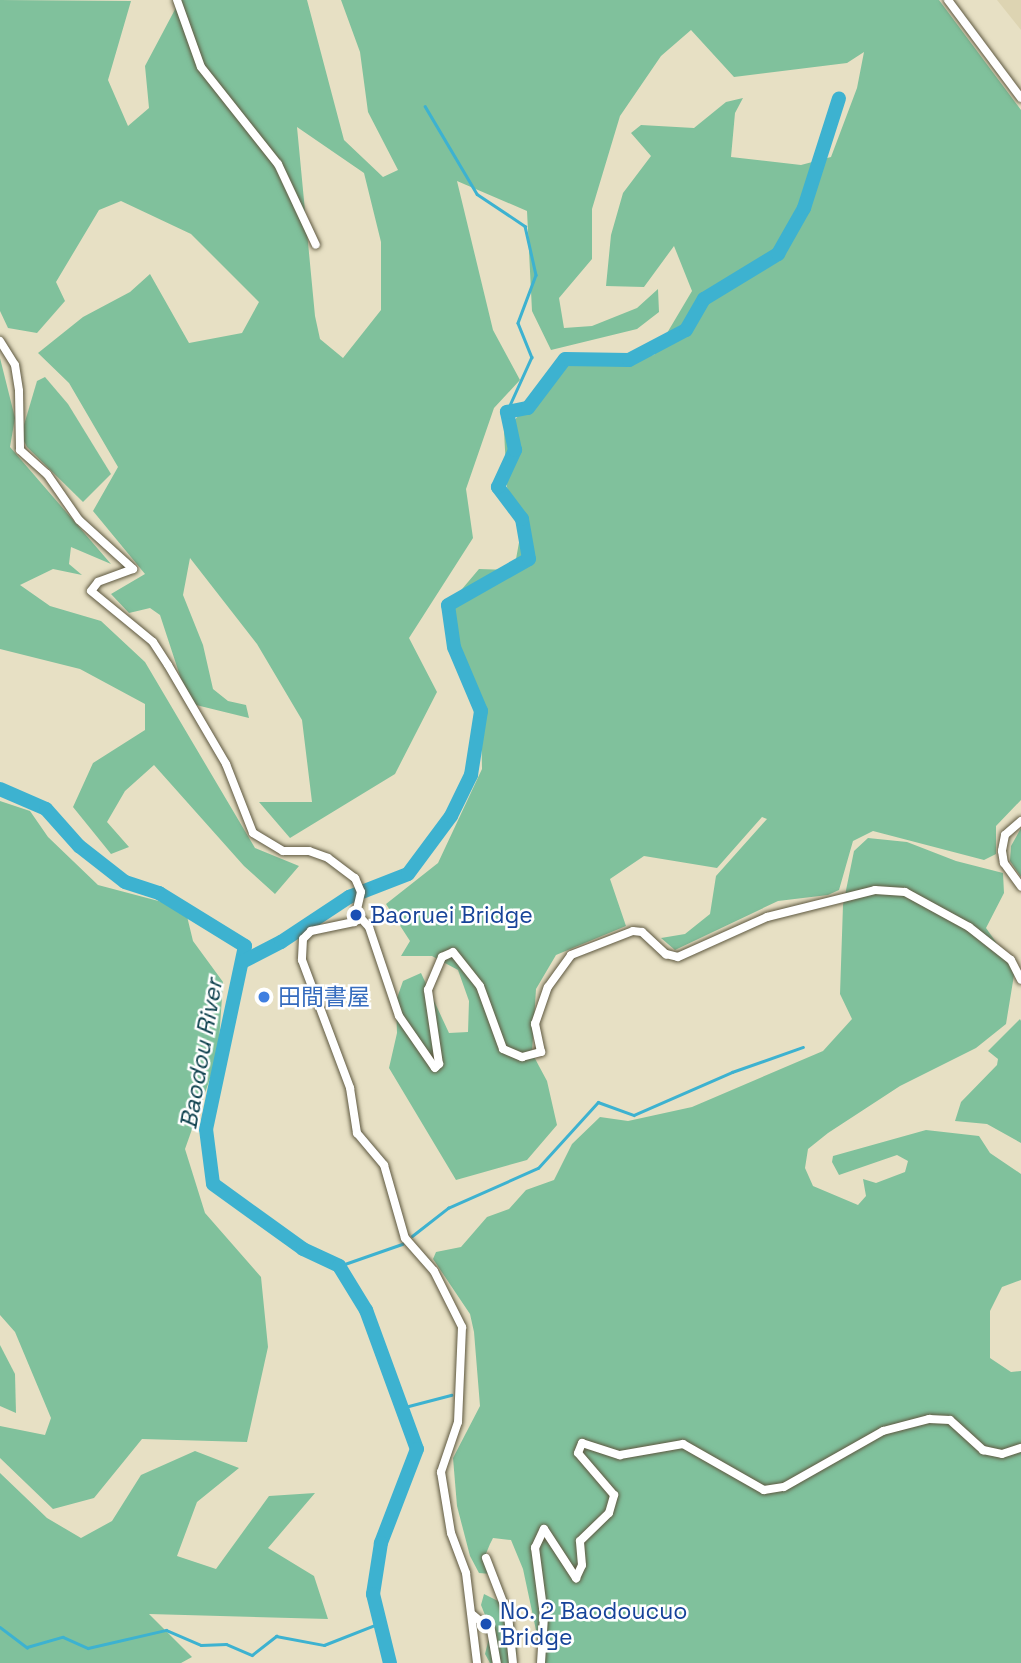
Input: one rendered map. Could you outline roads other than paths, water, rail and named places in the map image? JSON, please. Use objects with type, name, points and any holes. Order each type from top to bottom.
[{"type":"street","points":[[177,0],[201,67],[278,164],[316,245]]},
{"type":"street","points":[[948,0],[1021,98]]},
{"type":"street","points":[[0,341],[17,378],[22,416],[20,450],[47,474],[79,520],[133,569],[98,582],[91,591],[161,653],[226,764],[253,833],[283,850],[309,851],[328,858],[355,878],[360,892],[359,916],[354,922],[311,931],[301,947],[302,960],[349,1088],[357,1133],[384,1165],[405,1238],[434,1271],[463,1327],[458,1422],[441,1472],[473,1615],[477,1663]]},
{"type":"street","points":[[1021,821],[1006,835],[1002,850],[1004,863],[1021,886]]},
{"type":"street","points":[[359,916],[369,927],[399,1016],[435,1068],[439,1064],[428,990],[442,957],[453,952],[480,986],[497,1041],[503,1049],[522,1057],[541,1052],[535,1024],[548,987],[571,955],[633,931],[642,932],[666,954],[678,957],[767,917],[875,890],[905,892],[969,927],[1011,960],[1021,980]]},
{"type":"street","points":[[541,1663],[544,1616],[535,1548],[544,1529],[576,1578],[582,1565],[580,1541],[609,1513],[614,1495],[578,1452],[582,1443],[620,1455],[683,1444],[764,1490],[784,1488],[883,1431],[929,1419],[950,1420],[983,1450],[1002,1454],[1021,1448]]},
{"type":"street","points":[[486,1558],[508,1615],[513,1663]]},
{"type":"street","points":[[473,1615],[491,1630],[497,1663]]},
{"type":"waterway","points":[[244,961],[281,942],[349,897],[408,874],[451,816],[471,775],[481,711],[454,647],[448,605],[529,559],[522,519],[498,487],[515,450],[507,412],[528,408],[565,359],[629,360],[686,330],[704,299],[778,254],[804,208],[839,98]]},
{"type":"waterway","points":[[425,106],[477,194],[525,226],[536,275],[518,323],[532,357],[507,412]]},
{"type":"waterway","name":"Baodou River","points":[[0,789],[46,809],[79,846],[125,882],[159,893],[245,946],[206,1129],[213,1184],[303,1249],[339,1266],[366,1310],[417,1449],[381,1543],[373,1594],[390,1663]]},
{"type":"waterway","points":[[412,1236],[448,1208],[538,1168],[598,1102],[634,1115],[732,1072],[803,1047]]},
{"type":"waterway","points":[[339,1266],[402,1244]]},
{"type":"waterway","points":[[401,1408],[451,1395]]},
{"type":"waterway","points":[[0,1627],[27,1647],[63,1637],[88,1648],[166,1630],[201,1645],[226,1644],[252,1655],[276,1636],[324,1645],[380,1623]]},
{"type":"place","name":"Baoruei Bridge","points":[[356,915]]},
{"type":"place","name":"田間書屋","points":[[264,997]]},
{"type":"place","name":"No. 2 Baodoucuo Bridge","points":[[486,1624]]}]
